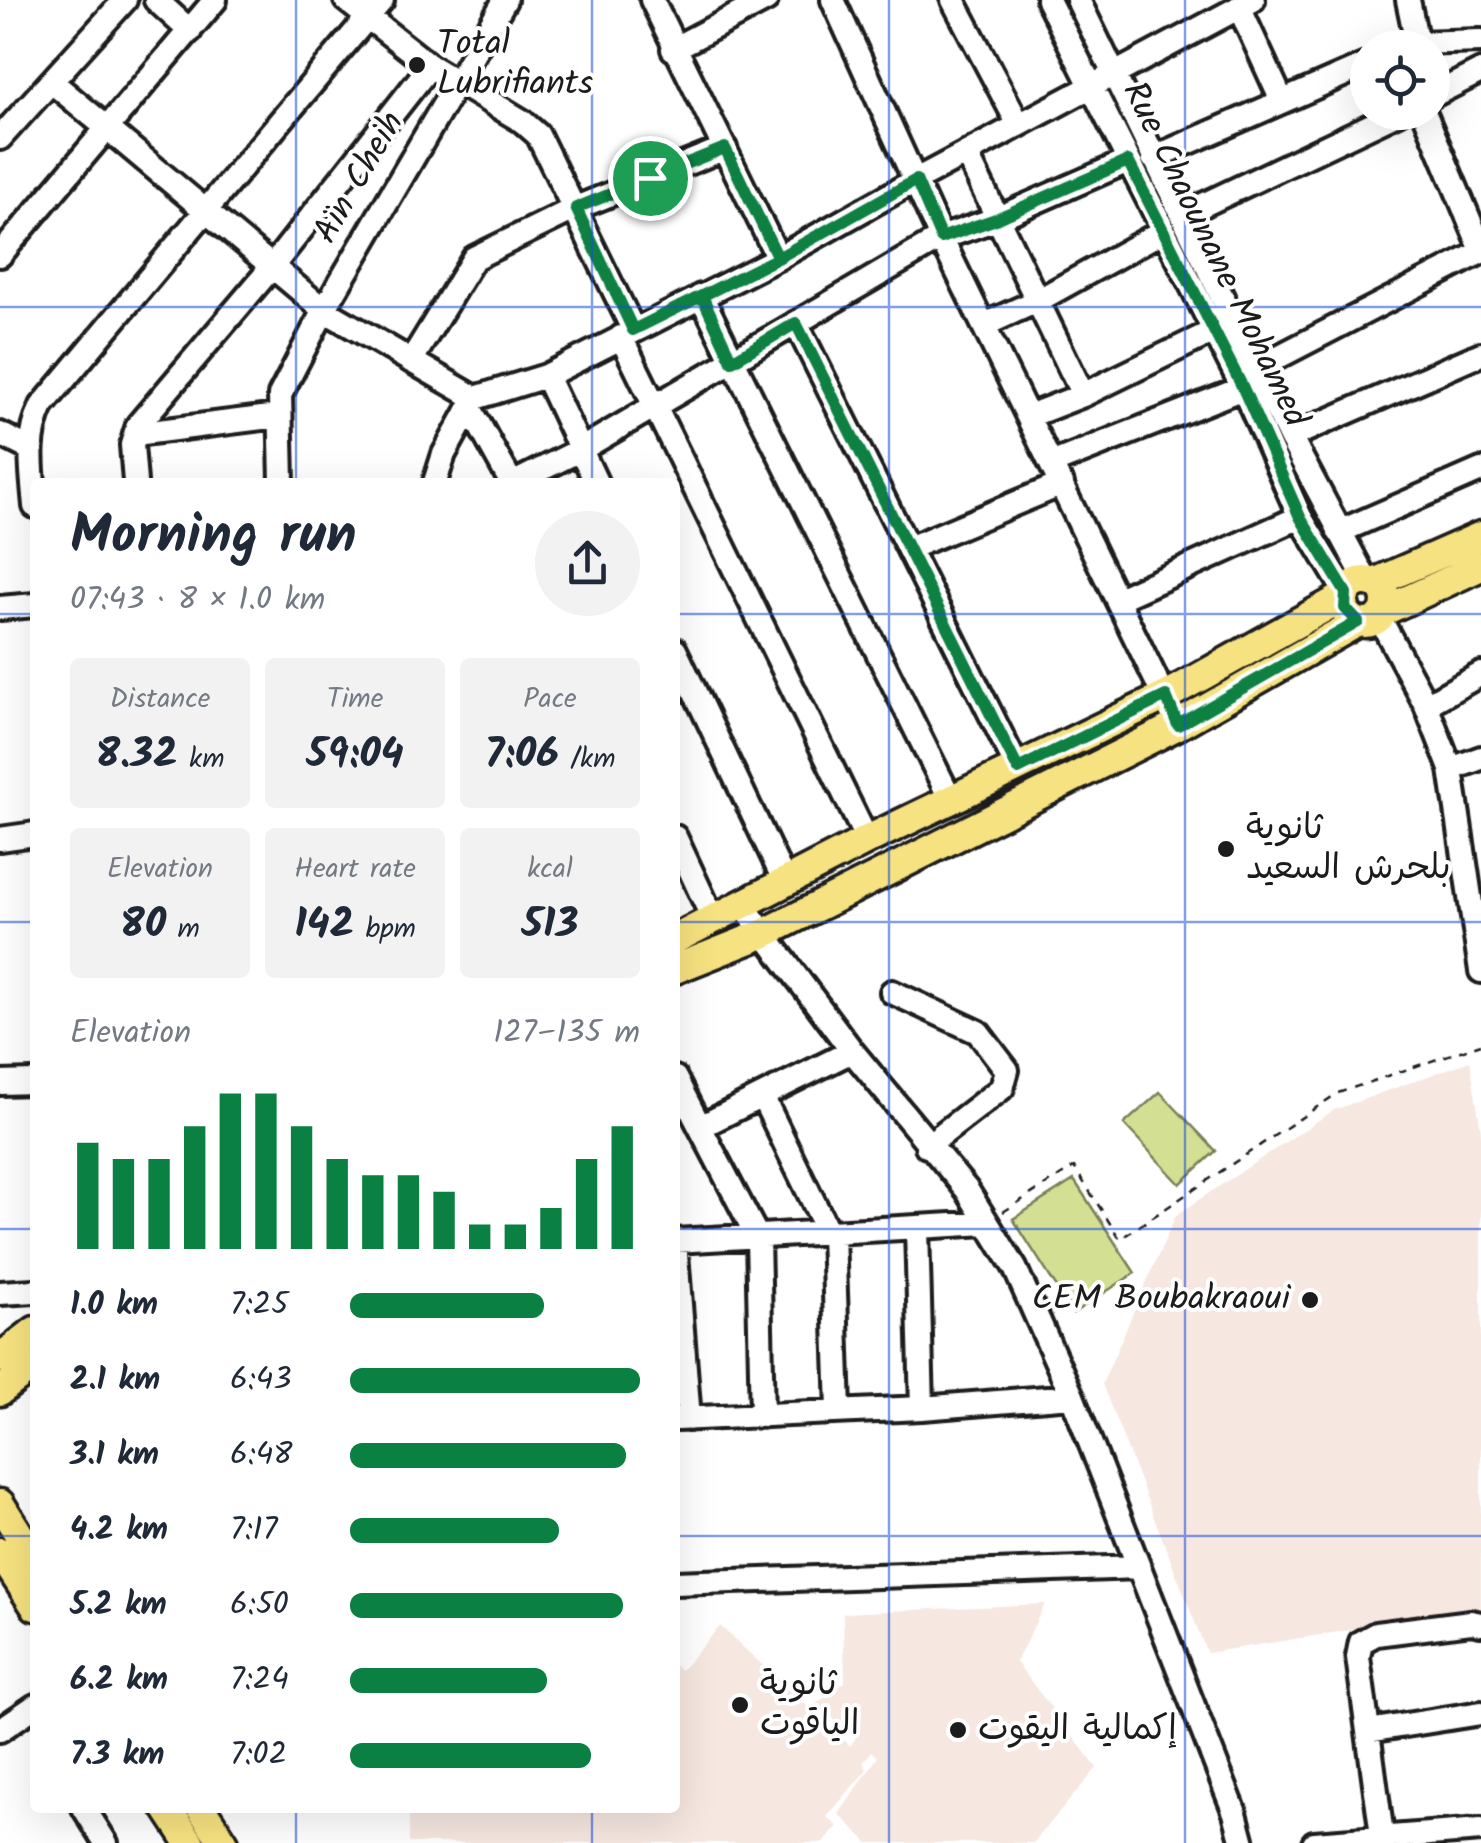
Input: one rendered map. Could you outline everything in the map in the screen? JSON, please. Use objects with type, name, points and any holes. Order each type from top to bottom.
[{"type":"main road","points":[[680,936],[867,840],[1166,696],[1358,588],[1481,536]]},
{"type":"main road","points":[[680,967],[763,934],[1178,725],[1374,617],[1481,566]]},
{"type":"main road","points":[[1358,588],[1345,608],[1374,617]]},
{"type":"main road","points":[[1358,588],[1384,595],[1374,617]]},
{"type":"main road","points":[[0,1358],[30,1334]]},
{"type":"main road","points":[[0,1391],[30,1368]]},
{"type":"main road","points":[[0,1504],[30,1552]]},
{"type":"main road","points":[[0,1552],[30,1598]]},
{"type":"main road","points":[[169,1813],[190,1843]]},
{"type":"main road","points":[[204,1813],[224,1843]]},
{"type":"street","points":[[0,138],[124,0]]},
{"type":"street","points":[[156,0],[190,31]]},
{"type":"street","points":[[0,255],[215,0]]},
{"type":"street","points":[[346,0],[375,9],[430,66],[530,126],[576,208],[653,408],[867,840]]},
{"type":"street","name":"Aïn Cheih","points":[[278,416],[280,395],[324,310],[505,0]]},
{"type":"street","points":[[652,0],[778,258]]},
{"type":"street","points":[[673,49],[766,0]]},
{"type":"street","points":[[953,0],[1020,124]]},
{"type":"street","name":"Rue Chaounane Mohamed","points":[[1048,0],[1153,158],[1339,532],[1358,588]]},
{"type":"street","name":"Rue Chaounane Mohamed","points":[[1078,0],[1128,161],[1243,388],[1300,517],[1358,588]]},
{"type":"street","points":[[1408,0],[1411,30]]},
{"type":"street","points":[[838,2],[941,238],[1178,725]]},
{"type":"street","points":[[436,478],[444,454],[472,403],[546,376],[778,258],[1246,4],[1282,101]]},
{"type":"street","points":[[33,478],[32,427],[42,406],[375,9]]},
{"type":"street","points":[[1450,43],[1481,41]]},
{"type":"street","points":[[135,478],[134,434],[138,425],[271,268],[430,66]]},
{"type":"street","points":[[1450,87],[1481,71]]},
{"type":"street","points":[[1153,158],[1350,72]]},
{"type":"street","points":[[52,82],[324,310],[411,361],[472,403],[511,478]]},
{"type":"street","points":[[1182,215],[1361,130]]},
{"type":"street","points":[[1257,368],[1481,250],[1431,130]]},
{"type":"street","points":[[411,361],[474,258],[576,208],[725,148]]},
{"type":"street","points":[[967,155],[1082,394]]},
{"type":"street","points":[[521,478],[580,450],[941,238],[996,219],[1128,161]]},
{"type":"street","points":[[984,325],[1163,231]]},
{"type":"street","points":[[702,296],[950,800]]},
{"type":"street","points":[[796,323],[1018,769]]},
{"type":"street","points":[[1029,416],[1214,331]]},
{"type":"street","points":[[1290,437],[1481,354]]},
{"type":"street","points":[[546,376],[594,478]]},
{"type":"street","points":[[910,548],[1056,474],[1243,388]]},
{"type":"street","points":[[134,434],[278,416],[282,478]]},
{"type":"street","points":[[0,434],[30,448]]},
{"type":"street","points":[[1339,532],[1481,470]]},
{"type":"street","points":[[1118,599],[1300,517]]},
{"type":"street","points":[[0,608],[30,605]]},
{"type":"street","points":[[1374,617],[1426,705],[1451,769],[1481,971]]},
{"type":"street","points":[[680,661],[785,882]]},
{"type":"street","points":[[1426,705],[1481,674]]},
{"type":"street","points":[[1451,769],[1481,758]]},
{"type":"street","points":[[0,839],[30,835]]},
{"type":"street","points":[[680,848],[713,919]]},
{"type":"street","points":[[742,904],[852,1051],[967,1190],[1015,1268],[1072,1396],[1236,1813],[1243,1843]]},
{"type":"street","points":[[892,992],[978,1032],[1007,1070],[1002,1088],[927,1146]]},
{"type":"street","points":[[700,1127],[852,1051]]},
{"type":"street","points":[[0,1083],[30,1082]]},
{"type":"street","points":[[680,1088],[758,1238],[762,1416]]},
{"type":"street","points":[[764,1098],[831,1234],[839,1410]]},
{"type":"street","points":[[680,1241],[986,1222]]},
{"type":"street","points":[[917,1229],[922,1408]]},
{"type":"street","points":[[0,1293],[30,1292]]},
{"type":"street","points":[[680,1368],[682,1419],[922,1408],[1072,1396]]},
{"type":"street","points":[[680,1583],[1139,1567]]},
{"type":"street","points":[[1392,1838],[1368,1731],[1358,1657],[1361,1642],[1376,1634],[1481,1624]]},
{"type":"street","points":[[1368,1731],[1481,1713]]},
{"type":"street","points":[[0,1730],[30,1716]]},
{"type":"street","points":[[87,1813],[106,1843]]},
{"type":"street","points":[[1314,1843],[1481,1830]]},
{"type":"path","points":[[986,1222],[1074,1167],[1120,1239],[1338,1093],[1481,1044]]},
{"type":"shaded area","name":"CEM Boubakraoui","points":[[1470,1061],[1481,1131],[1481,1609],[1207,1653],[1102,1384],[1176,1215],[1334,1110]]},
{"type":"shaded area","points":[[1045,1604],[1016,1662],[1097,1768],[1033,1843],[869,1843],[839,1814],[878,1757],[872,1751],[863,1762],[867,1769],[827,1817],[838,1826],[824,1843],[409,1843],[409,1813],[680,1813],[680,1669],[720,1626],[850,1746],[856,1738],[816,1704],[845,1682],[843,1613]]},
{"type":"green space","points":[[1160,1092],[1216,1151],[1180,1184],[1124,1124]]},
{"type":"green space","points":[[1074,1180],[1135,1273],[1073,1313],[1013,1219]]},
{"type":"place","name":"Total Lubrifiants","points":[[417,65]]},
{"type":"place","name":"ثانوية بلحرش السعيد","points":[[1226,849]]},
{"type":"place","name":"CEM Boubakraoui","points":[[1310,1300]]},
{"type":"place","name":"ثانوية الياقوت","points":[[740,1705]]},
{"type":"place","name":"إكمالية اليقوت","points":[[958,1730]]},
{"type":"route","points":[[650,178],[576,208],[633,330],[778,258],[916,180],[941,238],[996,219],[1128,161],[1243,388],[1300,517],[1346,593],[1345,608],[1358,622],[1178,725],[1166,696],[1018,769],[796,323],[732,361],[702,296],[778,258],[725,148],[650,178]]}]
